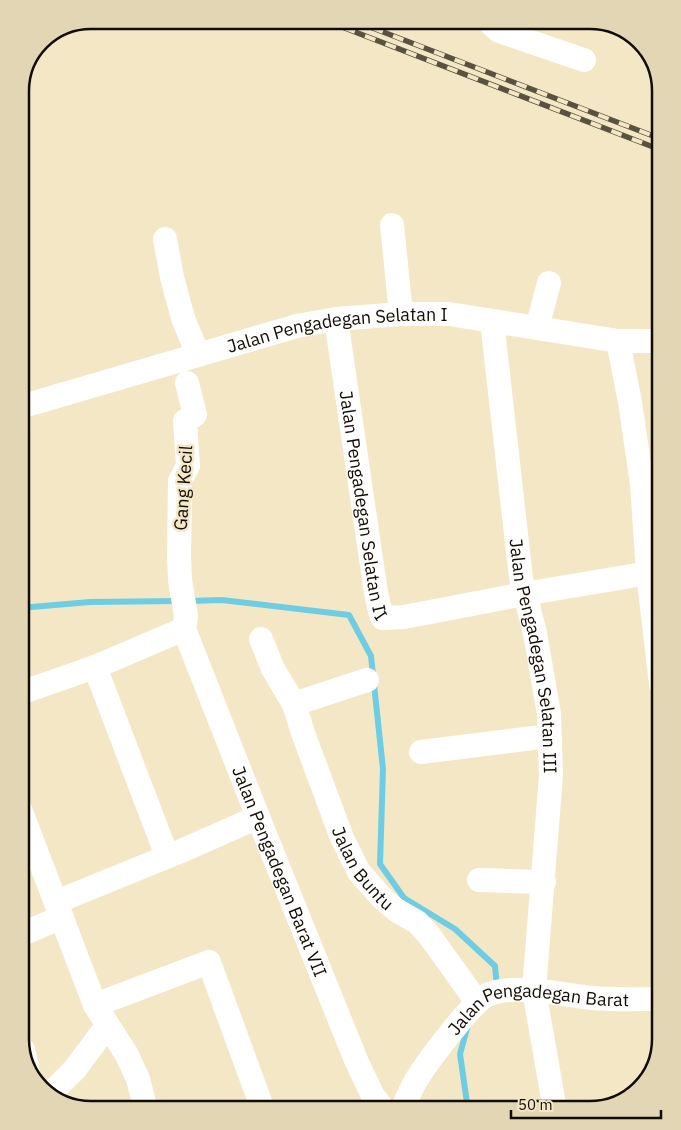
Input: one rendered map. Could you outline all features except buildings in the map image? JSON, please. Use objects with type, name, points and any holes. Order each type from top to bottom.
[{"type":"street","points":[[498,29],[584,60]]},
{"type":"street","points":[[392,225],[401,314]]},
{"type":"street","points":[[165,239],[172,277],[183,318],[198,355]]},
{"type":"street","points":[[537,328],[549,284]]},
{"type":"street","name":"Jalan Pengadegan Selatan I","points":[[29,404],[298,326],[336,319],[401,314],[449,314],[618,341],[652,341]]},
{"type":"street","name":"Jalan Pengadegan Selatan II","points":[[336,319],[375,583],[382,616],[386,618],[404,618],[524,594],[652,573]]},
{"type":"street","name":"Jalan Pengadegan Selatan III","points":[[492,321],[521,578],[535,632],[549,714],[552,775],[534,990],[554,1101]]},
{"type":"street","points":[[618,341],[630,402],[652,552]]},
{"type":"street","name":"Gang Kecil","points":[[185,614],[179,557],[180,481],[188,466],[185,420],[195,415],[187,383]]},
{"type":"street","points":[[29,690],[95,666],[185,614]]},
{"type":"street","name":"Jalan Pengadegan Barat VII","points":[[185,614],[258,816],[356,1060],[377,1101]]},
{"type":"street","name":"Jalan Buntu","points":[[261,639],[273,669],[294,704],[342,838],[359,872],[382,898],[417,922],[493,995]]},
{"type":"street","points":[[95,666],[167,856]]},
{"type":"street","points":[[294,704],[367,680]]},
{"type":"street","points":[[421,752],[550,736]]},
{"type":"street","points":[[29,929],[59,909],[167,856],[258,816]]},
{"type":"street","points":[[29,832],[94,1005],[127,1055],[138,1080],[144,1101]]},
{"type":"street","points":[[479,880],[544,882]]},
{"type":"street","points":[[94,1005],[209,962],[259,1101]]},
{"type":"street","name":"Jalan Pengadegan Barat","points":[[406,1101],[415,1082],[452,1031],[493,995],[534,990],[594,998],[652,999]]},
{"type":"street","points":[[54,1090],[75,1069],[107,1026]]},
{"type":"waterway","points":[[189,601],[222,600],[349,615],[371,656],[383,769],[380,864],[404,898],[455,929],[495,966],[497,987]]},
{"type":"waterway","points":[[29,607],[90,602],[179,601]]},
{"type":"waterway","points":[[467,1101],[460,1054],[468,1025]]},
{"type":"railway","points":[[347,29],[652,147]]},
{"type":"railway","points":[[375,29],[652,136]]}]
